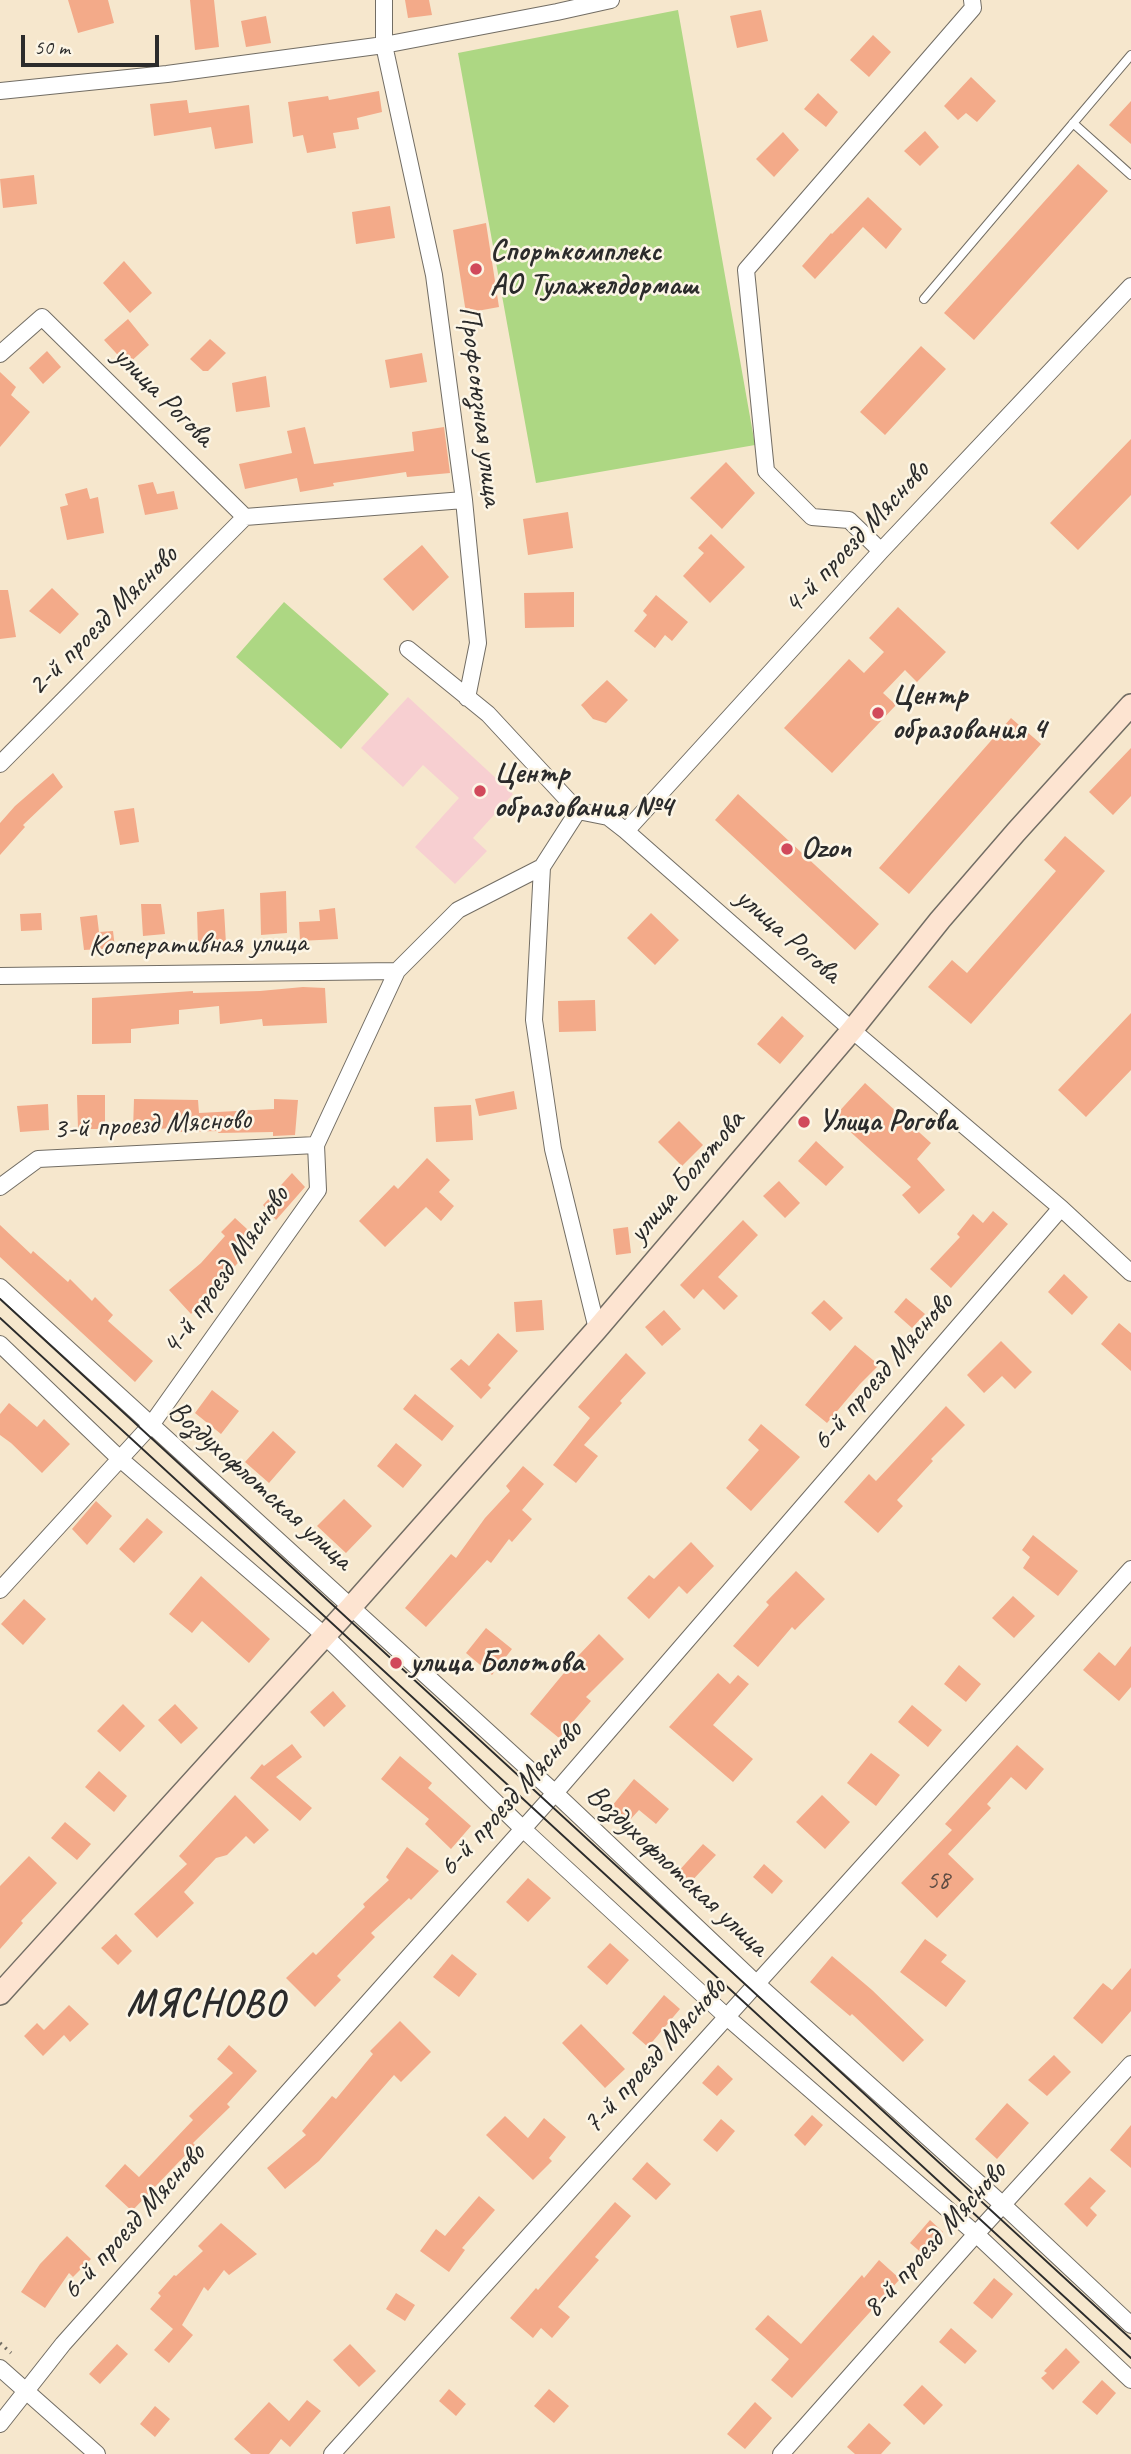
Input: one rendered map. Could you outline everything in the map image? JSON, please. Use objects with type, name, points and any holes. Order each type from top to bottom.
[{"type":"street","name":"Профсоюзная улица","points":[[384,0],[384,45],[434,275],[464,500],[478,643],[467,698]]},
{"type":"street","points":[[0,91],[167,74],[384,45],[611,0]]},
{"type":"street","points":[[881,551],[849,520],[812,517],[766,471],[746,270],[973,8],[972,0]]},
{"type":"street","name":"4-й проезд Мясново","points":[[626,831],[881,551],[1131,286]]},
{"type":"street","name":"улица Рогова","points":[[0,354],[42,317],[245,517]]},
{"type":"street","points":[[245,517],[464,500]]},
{"type":"street","name":"2-й проезд Мясново","points":[[0,764],[245,517]]},
{"type":"street","points":[[408,649],[488,714],[578,811]]},
{"type":"street","name":"улица Болотова","points":[[0,1994],[351,1607],[597,1329],[852,1030],[940,920],[1131,705]]},
{"type":"street","name":"4-й проезд Мясново","points":[[0,1590],[151,1425],[318,1190],[316,1145],[397,971],[458,910],[541,867],[578,811]]},
{"type":"street","name":"улица Рогова","points":[[578,811],[608,817],[626,831],[852,1030],[1061,1208],[1131,1273]]},
{"type":"street","points":[[541,867],[534,1020],[553,1149],[597,1329]]},
{"type":"street","name":"Кооперативная улица","points":[[0,976],[397,971]]},
{"type":"street","name":"3-й проезд Мясново","points":[[0,1187],[38,1159],[316,1145]]},
{"type":"street","name":"6-й проезд Мясново","points":[[0,2424],[63,2344],[555,1793],[1061,1208]]},
{"type":"street","name":"Воздухофлотская улица","points":[[0,1287],[555,1793],[757,1984],[1003,2205],[1131,2325]]},
{"type":"street","points":[[0,1344],[119,1458],[324,1635],[523,1829],[728,2018],[976,2234],[1131,2380]]},
{"type":"street","name":"7-й проезд Мясново","points":[[332,2454],[1131,1569]]},
{"type":"street","name":"8-й проезд Мясново","points":[[781,2454],[1131,2064]]},
{"type":"street","points":[[0,2368],[97,2454]]},
{"type":"lane","points":[[924,299],[1131,55]]},
{"type":"lane","points":[[1073,124],[1131,175]]},
{"type":"shaded area","name":"Центр образования №4","points":[[408,697],[513,794],[473,838],[487,851],[455,884],[415,847],[459,798],[423,765],[403,787],[361,748]]},
{"type":"green space","points":[[678,10],[755,445],[536,483],[458,53]]},
{"type":"green space","points":[[284,602],[389,694],[341,749],[236,657]]},
{"type":"building","points":[[68,0],[108,0],[114,23],[78,33]]},
{"type":"building","points":[[190,0],[214,0],[219,47],[195,50]]},
{"type":"building","points":[[405,0],[429,0],[432,15],[408,18]]},
{"type":"building","points":[[761,10],[768,41],[737,48],[730,16]]},
{"type":"building","points":[[266,16],[271,43],[246,47],[241,21]]},
{"type":"building","points":[[873,35],[891,52],[869,77],[850,60]]},
{"type":"building","points":[[971,77],[996,101],[977,122],[966,113],[958,120],[944,106]]},
{"type":"building","points":[[379,91],[382,112],[357,118],[359,129],[333,133],[336,148],[307,153],[303,135],[293,137],[288,102],[328,96],[329,100]]},
{"type":"building","points":[[818,93],[838,112],[826,127],[804,109]]},
{"type":"building","points":[[187,100],[189,113],[249,105],[253,143],[215,149],[211,127],[154,136],[150,104]]},
{"type":"building","points":[[1131,101],[1131,144],[1109,125]]},
{"type":"building","points":[[925,131],[939,147],[920,166],[904,151]]},
{"type":"building","points":[[783,132],[799,150],[774,177],[756,159]]},
{"type":"building","points":[[1078,164],[1108,191],[974,340],[944,313]]},
{"type":"building","points":[[34,175],[37,204],[3,208],[0,179]]},
{"type":"building","points":[[868,197],[902,229],[886,249],[863,227],[815,279],[802,266]]},
{"type":"building","points":[[390,206],[395,238],[356,244],[352,212]]},
{"type":"building","name":"Спорткомплекс АО Тулажелдормаш","points":[[486,223],[499,307],[466,313],[453,230]]},
{"type":"building","points":[[124,261],[152,293],[130,313],[103,283]]},
{"type":"building","points":[[128,319],[149,345],[127,365],[104,340]]},
{"type":"building","points":[[210,339],[226,353],[208,371],[203,371],[190,359]]},
{"type":"building","points":[[921,346],[946,369],[885,435],[860,412]]},
{"type":"building","points":[[47,351],[61,367],[43,384],[29,368]]},
{"type":"building","points":[[422,353],[427,382],[390,388],[385,360]]},
{"type":"building","points":[[0,372],[16,387],[11,395],[30,412],[0,447]]},
{"type":"building","points":[[266,376],[270,407],[236,412],[232,383]]},
{"type":"building","points":[[305,427],[314,464],[414,451],[412,432],[444,427],[450,473],[407,477],[406,472],[333,483],[334,486],[300,492],[297,478],[245,489],[239,464],[292,453],[287,431]]},
{"type":"building","points":[[1131,439],[1131,495],[1078,550],[1050,523]]},
{"type":"building","points":[[726,462],[755,493],[722,529],[690,498]]},
{"type":"building","points":[[153,482],[157,494],[174,491],[178,509],[145,515],[138,485]]},
{"type":"building","points":[[87,488],[90,499],[98,497],[104,533],[67,540],[60,507],[68,505],[65,494]]},
{"type":"building","points":[[568,512],[573,548],[528,555],[523,519]]},
{"type":"building","points":[[711,534],[745,567],[710,603],[683,576],[704,553],[698,548]]},
{"type":"building","points":[[422,545],[449,577],[413,611],[383,579]]},
{"type":"building","points":[[52,588],[79,614],[60,634],[29,611]]},
{"type":"building","points":[[0,590],[8,590],[16,637],[0,639]]},
{"type":"building","points":[[574,592],[574,627],[525,628],[524,593]]},
{"type":"building","points":[[656,595],[688,622],[672,641],[665,635],[655,648],[634,631],[647,615],[643,611]]},
{"type":"building","points":[[898,607],[946,652],[917,682],[905,670],[883,693],[896,705],[832,773],[784,728],[849,659],[864,673],[884,652],[869,638]]},
{"type":"building","points":[[607,680],[628,700],[606,723],[593,719],[581,705]]},
{"type":"building","points":[[1011,718],[1041,744],[909,894],[879,868]]},
{"type":"building","points":[[1131,748],[1131,796],[1113,815],[1089,792]]},
{"type":"building","points":[[53,773],[63,787],[23,825],[25,827],[0,855],[0,823]]},
{"type":"building","points":[[738,794],[879,924],[855,950],[715,820]]},
{"type":"building","points":[[134,808],[139,842],[120,845],[114,811]]},
{"type":"building","points":[[1065,836],[1105,871],[971,1024],[928,987],[952,960],[967,973],[1056,871],[1044,860]]},
{"type":"building","points":[[286,891],[287,933],[261,935],[260,893]]},
{"type":"building","points":[[141,904],[161,904],[165,934],[143,936]]},
{"type":"building","points":[[335,908],[338,939],[300,941],[299,922],[320,921],[319,910]]},
{"type":"building","points":[[224,909],[226,944],[198,946],[197,912]]},
{"type":"building","points":[[41,913],[42,930],[21,931],[20,914]]},
{"type":"building","points":[[651,913],[679,940],[655,965],[627,938]]},
{"type":"building","points":[[97,915],[99,932],[113,931],[115,948],[84,950],[80,917]]},
{"type":"building","points":[[325,988],[327,1023],[263,1026],[262,1019],[220,1024],[219,1006],[179,1010],[179,1024],[131,1029],[131,1043],[92,1044],[92,998]]},
{"type":"building","points":[[595,1000],[596,1031],[559,1032],[558,1001]]},
{"type":"building","points":[[1131,1013],[1131,1070],[1086,1117],[1058,1090]]},
{"type":"building","points":[[782,1016],[804,1036],[780,1064],[757,1044]]},
{"type":"building","points":[[865,1083],[931,1143],[917,1159],[945,1190],[919,1214],[902,1195],[911,1187],[834,1117]]},
{"type":"building","points":[[514,1091],[517,1109],[479,1116],[475,1099]]},
{"type":"building","points":[[77,1095],[105,1095],[105,1129],[78,1129]]},
{"type":"building","points":[[134,1099],[198,1100],[199,1113],[274,1109],[274,1099],[298,1100],[295,1135],[273,1136],[273,1132],[176,1132],[176,1128],[133,1130]]},
{"type":"building","points":[[48,1104],[49,1130],[20,1132],[17,1106]]},
{"type":"building","points":[[471,1105],[473,1140],[436,1142],[434,1107]]},
{"type":"building","points":[[679,1121],[703,1145],[682,1166],[658,1142]]},
{"type":"building","points":[[816,1141],[844,1167],[826,1186],[798,1161]]},
{"type":"building","points":[[427,1158],[450,1180],[439,1192],[454,1206],[441,1221],[426,1207],[385,1247],[359,1221],[394,1185],[398,1189]]},
{"type":"building","points":[[292,1173],[305,1187],[276,1220],[263,1205]]},
{"type":"building","points":[[779,1181],[800,1203],[785,1218],[763,1196]]},
{"type":"building","points":[[993,1211],[1008,1224],[951,1288],[930,1269],[960,1237],[957,1234],[973,1214],[983,1223]]},
{"type":"building","points":[[235,1218],[259,1240],[191,1314],[169,1290],[201,1263],[225,1236],[221,1232]]},
{"type":"building","points":[[743,1220],[758,1235],[718,1277],[738,1296],[724,1310],[703,1289],[694,1299],[680,1285]]},
{"type":"building","points":[[0,1225],[31,1254],[33,1251],[68,1282],[70,1279],[92,1301],[95,1297],[113,1315],[108,1321],[153,1361],[135,1382],[0,1257]]},
{"type":"building","points":[[628,1227],[631,1253],[616,1255],[613,1229]]},
{"type":"building","points":[[1064,1274],[1088,1297],[1072,1315],[1048,1292]]},
{"type":"building","points":[[906,1298],[925,1314],[912,1328],[894,1312]]},
{"type":"building","points":[[542,1300],[544,1330],[516,1332],[514,1302]]},
{"type":"building","points":[[824,1300],[843,1318],[830,1331],[811,1313]]},
{"type":"building","points":[[664,1310],[681,1329],[662,1346],[645,1327]]},
{"type":"building","points":[[1119,1323],[1131,1333],[1131,1371],[1101,1344]]},
{"type":"building","points":[[498,1333],[518,1351],[488,1385],[491,1388],[481,1399],[450,1369],[461,1359],[469,1366]]},
{"type":"building","points":[[1001,1341],[1032,1372],[1015,1389],[1002,1376],[984,1393],[967,1375]]},
{"type":"building","points":[[855,1345],[879,1365],[827,1423],[805,1405]]},
{"type":"building","points":[[626,1353],[646,1373],[584,1445],[598,1456],[576,1483],[553,1465],[590,1418],[578,1407]]},
{"type":"building","points":[[212,1390],[239,1411],[221,1434],[195,1413]]},
{"type":"building","points":[[415,1394],[454,1426],[442,1441],[403,1409]]},
{"type":"building","points":[[9,1403],[37,1427],[44,1419],[70,1444],[42,1473],[0,1435],[0,1414]]},
{"type":"building","points":[[946,1406],[965,1425],[931,1459],[933,1461],[897,1500],[903,1506],[878,1533],[844,1502],[869,1474],[876,1481]]},
{"type":"building","points":[[761,1424],[800,1457],[751,1511],[726,1488],[759,1450],[748,1440]]},
{"type":"building","points":[[273,1431],[296,1452],[269,1483],[245,1462]]},
{"type":"building","points":[[396,1443],[422,1465],[403,1488],[377,1466]]},
{"type":"building","points":[[523,1466],[544,1484],[522,1510],[532,1519],[512,1542],[509,1539],[491,1563],[487,1560],[426,1627],[405,1608],[451,1554],[456,1558],[485,1518],[510,1491],[506,1486]]},
{"type":"building","points":[[344,1499],[372,1526],[346,1553],[317,1526]]},
{"type":"building","points":[[96,1501],[112,1516],[87,1545],[72,1529]]},
{"type":"building","points":[[147,1518],[163,1532],[134,1563],[119,1549]]},
{"type":"building","points":[[1033,1535],[1078,1571],[1058,1596],[1023,1568],[1030,1557],[1022,1550]]},
{"type":"building","points":[[691,1542],[714,1566],[687,1594],[679,1586],[649,1619],[627,1598],[649,1575],[654,1579]]},
{"type":"building","points":[[796,1571],[825,1599],[795,1630],[792,1627],[758,1667],[733,1646],[769,1605],[766,1602]]},
{"type":"building","points":[[201,1576],[270,1639],[249,1663],[202,1621],[192,1633],[169,1614]]},
{"type":"building","points":[[1013,1596],[1035,1616],[1014,1638],[992,1618]]},
{"type":"building","points":[[24,1599],[46,1619],[23,1645],[1,1624]]},
{"type":"building","points":[[486,1628],[512,1649],[492,1675],[466,1653]]},
{"type":"building","points":[[599,1634],[624,1659],[586,1697],[591,1701],[559,1738],[530,1714]]},
{"type":"building","points":[[1131,1646],[1131,1687],[1119,1701],[1083,1670],[1099,1652],[1115,1666]]},
{"type":"building","points":[[959,1665],[981,1684],[966,1702],[944,1684]]},
{"type":"building","points":[[718,1673],[730,1684],[738,1675],[749,1684],[713,1725],[753,1759],[733,1782],[669,1727]]},
{"type":"building","points":[[333,1691],[346,1706],[324,1727],[310,1712]]},
{"type":"building","points":[[123,1704],[145,1726],[120,1752],[97,1731]]},
{"type":"building","points":[[175,1704],[198,1728],[181,1744],[158,1720]]},
{"type":"building","points":[[912,1705],[942,1730],[928,1747],[898,1722]]},
{"type":"building","points":[[292,1744],[302,1757],[276,1777],[312,1808],[300,1821],[250,1778],[262,1764],[264,1766]]},
{"type":"building","points":[[1017,1745],[1044,1769],[1026,1790],[1011,1777],[987,1804],[991,1808],[948,1854],[974,1879],[937,1918],[901,1883],[952,1830],[945,1824]]},
{"type":"building","points":[[871,1753],[900,1775],[876,1806],[847,1783]]},
{"type":"building","points":[[400,1756],[432,1783],[428,1788],[471,1826],[451,1849],[425,1824],[429,1819],[381,1779]]},
{"type":"building","points":[[99,1771],[127,1796],[114,1812],[85,1787]]},
{"type":"building","points":[[634,1779],[669,1809],[656,1824],[639,1810],[629,1821],[612,1806]]},
{"type":"building","points":[[235,1795],[269,1830],[254,1844],[246,1836],[227,1855],[216,1858],[184,1892],[194,1903],[157,1938],[134,1914],[187,1864],[179,1856]]},
{"type":"building","points":[[822,1795],[850,1822],[825,1849],[796,1822]]},
{"type":"building","points":[[65,1822],[91,1844],[77,1860],[51,1838]]},
{"type":"building","points":[[703,1844],[716,1855],[688,1885],[676,1874]]},
{"type":"building","points":[[407,1847],[439,1871],[411,1900],[409,1898],[371,1933],[375,1937],[337,1976],[341,1980],[315,2007],[286,1978],[313,1952],[316,1955],[365,1907],[363,1904],[389,1880],[386,1877]]},
{"type":"building","points":[[29,1856],[57,1883],[21,1921],[23,1923],[0,1949],[0,1886]]},
{"type":"building","points":[[764,1864],[783,1881],[772,1894],[753,1877]]},
{"type":"building","points":[[528,1878],[551,1898],[528,1922],[506,1902]]},
{"type":"building","points":[[116,1934],[132,1951],[118,1965],[101,1948]]},
{"type":"building","points":[[925,1939],[947,1955],[941,1962],[966,1981],[946,2007],[900,1972]]},
{"type":"building","points":[[610,1943],[629,1960],[607,1985],[587,1967]]},
{"type":"building","points":[[452,1954],[477,1974],[459,1997],[433,1977]]},
{"type":"building","points":[[832,1956],[924,2040],[903,2062],[852,2014],[850,2016],[810,1982]]},
{"type":"building","points":[[1131,1968],[1131,2011],[1102,2044],[1073,2018],[1103,1983],[1112,1990]]},
{"type":"building","points":[[664,1995],[680,2009],[648,2047],[632,2033]]},
{"type":"building","points":[[69,2005],[89,2024],[70,2042],[64,2035],[43,2056],[24,2036],[37,2023],[44,2030]]},
{"type":"building","points":[[400,2021],[431,2052],[401,2082],[394,2075],[319,2161],[285,2189],[267,2168],[306,2135],[302,2131],[332,2096],[336,2099],[373,2054],[370,2051]]},
{"type":"building","points":[[581,2024],[625,2069],[605,2088],[562,2043]]},
{"type":"building","points":[[229,2045],[257,2071],[227,2104],[230,2107],[193,2143],[195,2145],[132,2211],[105,2186],[125,2164],[139,2177],[193,2120],[189,2116],[233,2073],[217,2059]]},
{"type":"building","points":[[1054,2055],[1071,2072],[1047,2096],[1028,2080]]},
{"type":"building","points":[[718,2065],[733,2079],[717,2096],[702,2083]]},
{"type":"building","points":[[1007,2103],[1029,2123],[997,2159],[975,2139]]},
{"type":"building","points":[[812,2115],[823,2125],[805,2146],[794,2135]]},
{"type":"building","points":[[505,2116],[528,2138],[544,2118],[566,2137],[549,2158],[552,2161],[533,2180],[486,2135]]},
{"type":"building","points":[[721,2119],[735,2131],[717,2152],[703,2140]]},
{"type":"building","points":[[1131,2125],[1131,2168],[1110,2150]]},
{"type":"building","points":[[647,2162],[671,2184],[656,2200],[632,2179]]},
{"type":"building","points":[[1090,2177],[1106,2191],[1090,2208],[1097,2215],[1087,2227],[1064,2204]]},
{"type":"building","points":[[479,2196],[495,2210],[462,2248],[465,2250],[449,2272],[420,2251],[436,2229],[445,2236]]},
{"type":"building","points":[[615,2202],[631,2216],[595,2257],[599,2260],[558,2307],[570,2317],[552,2338],[541,2328],[533,2338],[510,2318]]},
{"type":"building","points":[[930,2220],[943,2232],[924,2255],[910,2243]]},
{"type":"building","points":[[221,2223],[257,2254],[229,2275],[224,2270],[208,2291],[204,2287],[182,2325],[193,2335],[169,2363],[154,2350],[173,2329],[150,2309],[161,2296],[158,2293],[174,2275],[203,2251],[198,2246]]},
{"type":"building","points":[[67,2236],[91,2259],[73,2277],[69,2273],[45,2308],[21,2292],[40,2264]]},
{"type":"building","points":[[879,2260],[900,2279],[792,2398],[771,2380],[789,2359],[755,2329],[768,2315],[801,2344],[862,2275],[864,2278]]},
{"type":"building","points":[[994,2278],[1013,2294],[992,2319],[973,2303]]},
{"type":"building","points":[[396,2293],[415,2305],[405,2321],[386,2309]]},
{"type":"building","points":[[951,2328],[977,2351],[965,2364],[939,2342]]},
{"type":"building","points":[[117,2344],[128,2354],[100,2384],[89,2374]]},
{"type":"building","points":[[350,2344],[376,2371],[359,2387],[333,2360]]},
{"type":"building","points":[[1066,2348],[1080,2362],[1053,2390],[1041,2378],[1047,2373],[1044,2371]]},
{"type":"building","points":[[1102,2380],[1116,2393],[1097,2415],[1082,2402]]},
{"type":"building","points":[[922,2385],[943,2405],[924,2425],[903,2405]]},
{"type":"building","points":[[449,2389],[466,2404],[456,2416],[439,2401]]},
{"type":"building","points":[[549,2389],[569,2406],[554,2423],[534,2406]]},
{"type":"building","points":[[307,2400],[321,2411],[290,2447],[281,2439],[269,2454],[251,2454],[234,2439],[269,2402],[289,2421]]},
{"type":"building","points":[[755,2402],[772,2418],[745,2449],[727,2434]]},
{"type":"building","points":[[155,2406],[170,2419],[155,2437],[140,2424]]},
{"type":"building","points":[[869,2423],[891,2443],[881,2454],[855,2454],[847,2447]]},
{"type":"tram line","points":[[0,1299],[1131,2339]]},
{"type":"tram line","points":[[0,1318],[1131,2358]]},
{"type":"place","name":"Спорткомплекс АО Тулажелдормаш","points":[[476,269]]},
{"type":"place","name":"Центр образования 4","points":[[878,713]]},
{"type":"place","name":"Центр образования №4","points":[[480,791]]},
{"type":"place","name":"Ozon","points":[[787,849]]},
{"type":"place","name":"Улица Рогова","points":[[804,1122]]},
{"type":"place","name":"улица Болотова","points":[[396,1663]]},
{"type":"district","name":"МЯСНОВО","points":[[206,2005]]}]
